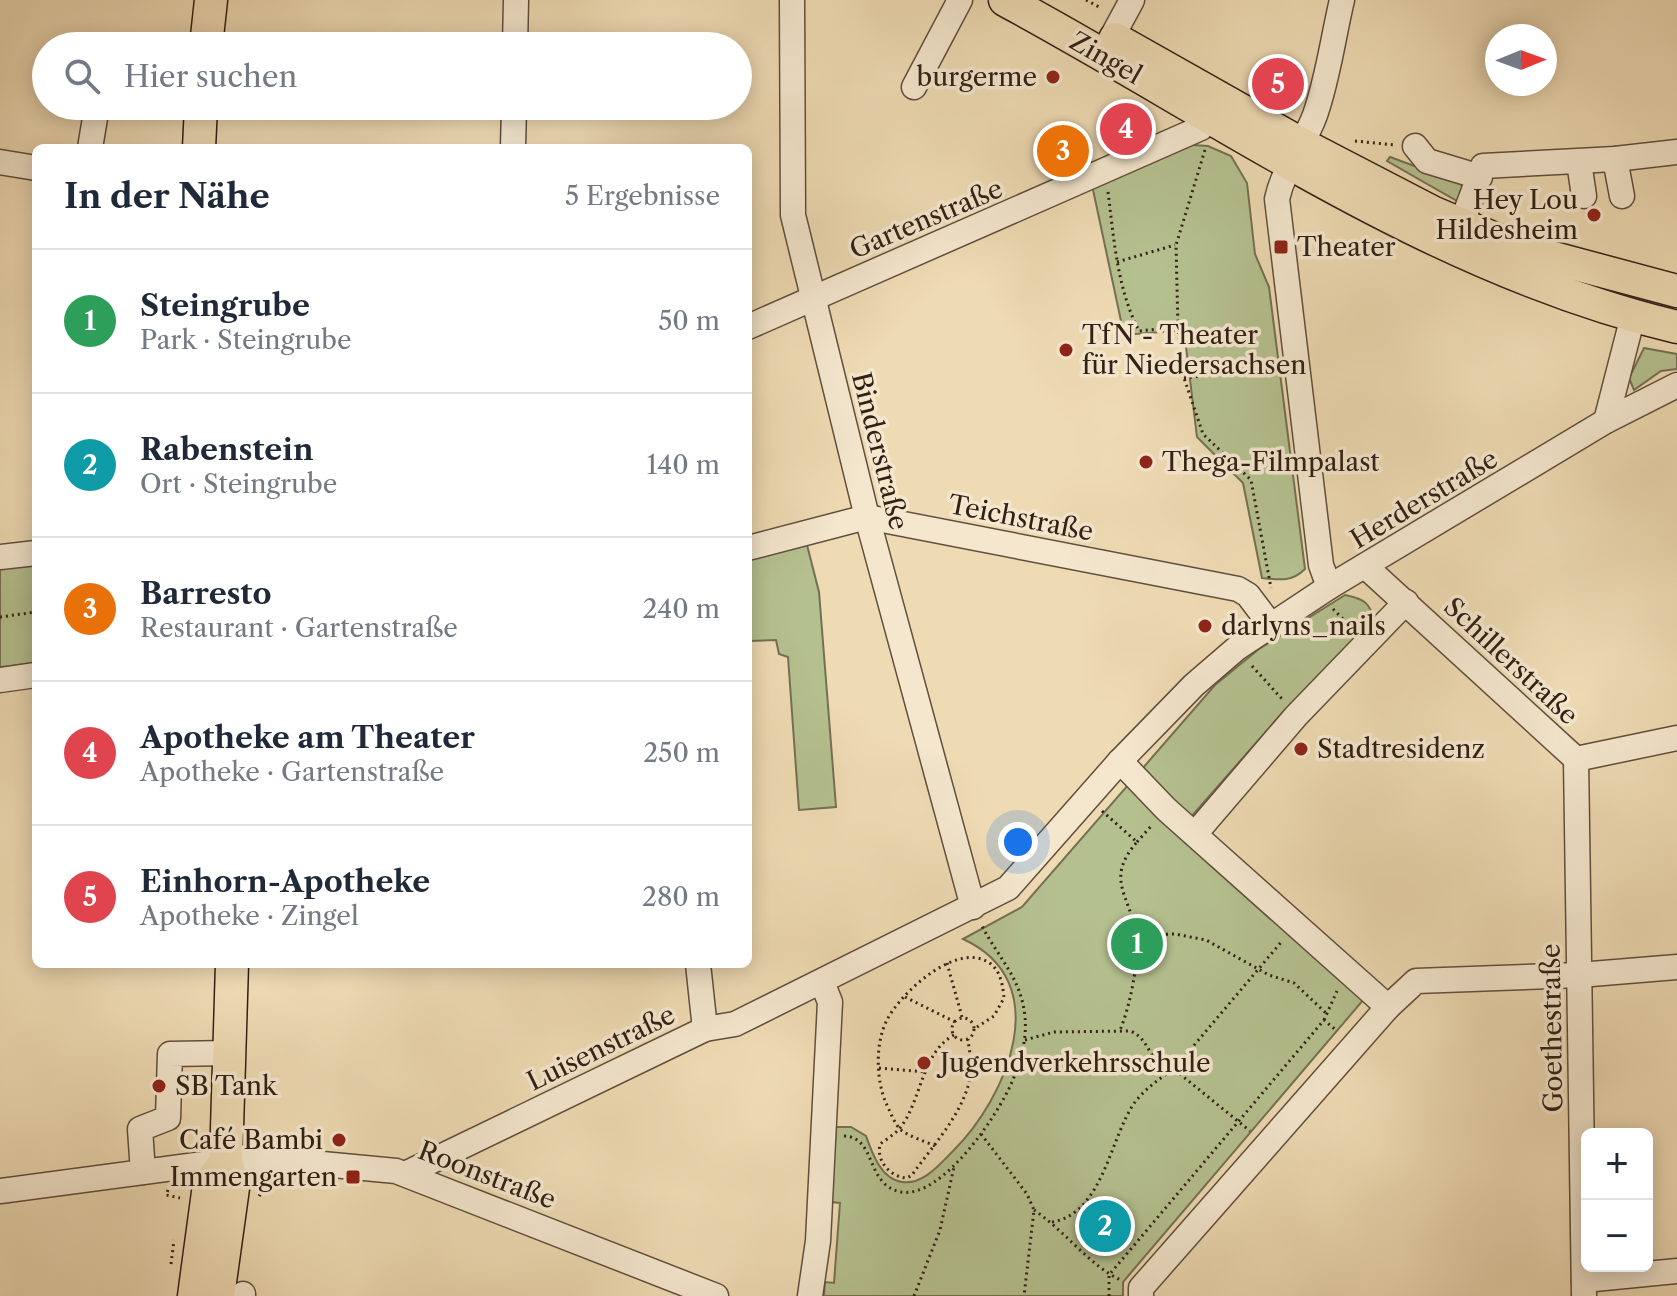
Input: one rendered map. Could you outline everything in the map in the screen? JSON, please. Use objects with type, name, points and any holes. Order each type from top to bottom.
[{"type":"main road","points":[[208,32],[211,0]]},
{"type":"main road","name":"Zingel","points":[[1005,0],[1207,133],[1296,155]]},
{"type":"main road","name":"Zingel","points":[[1046,0],[1122,19],[1296,155]]},
{"type":"main road","points":[[199,144],[200,120]]},
{"type":"main road","points":[[1296,155],[1516,248],[1677,291]]},
{"type":"main road","points":[[1296,155],[1380,214],[1455,250],[1555,290],[1677,327]]},
{"type":"main road","points":[[232,968],[226,1161],[233,1188],[235,1295]]},
{"type":"main road","points":[[194,1296],[209,1185],[226,1161]]},
{"type":"street","points":[[515,32],[516,0]]},
{"type":"street","name":"Binderstraße","points":[[792,0],[793,215],[867,517],[973,907]]},
{"type":"street","points":[[914,87],[960,0]]},
{"type":"street","points":[[1324,590],[1277,199],[1281,178],[1296,155],[1316,111],[1342,0]]},
{"type":"street","points":[[91,144],[95,120]]},
{"type":"street","points":[[513,144],[514,120]]},
{"type":"street","name":"Gartenstraße","points":[[752,325],[1201,128],[1207,133]]},
{"type":"street","points":[[1415,146],[1427,161],[1480,177]]},
{"type":"street","points":[[1461,225],[1483,166],[1579,162],[1677,152]]},
{"type":"street","points":[[1615,159],[1622,196]]},
{"type":"street","points":[[0,162],[32,167]]},
{"type":"street","points":[[1579,162],[1584,196]]},
{"type":"street","points":[[1606,421],[1633,316]]},
{"type":"street","name":"Herderstraße","points":[[1087,797],[1194,685],[1237,648],[1274,622],[1606,421],[1677,385]]},
{"type":"street","name":"Teichstraße","points":[[752,547],[867,517],[1238,589],[1274,622]]},
{"type":"street","points":[[0,557],[32,553]]},
{"type":"street","name":"Schillerstraße","points":[[1366,567],[1576,759],[1677,738]]},
{"type":"street","points":[[1195,834],[1296,716],[1406,602]]},
{"type":"street","points":[[0,680],[32,676]]},
{"type":"street","name":"Goethestraße","points":[[1576,759],[1584,1288]]},
{"type":"street","points":[[1120,761],[1195,834],[1388,1007]]},
{"type":"street","name":"Luisenstraße","points":[[407,1173],[705,1029],[735,1024],[1008,888],[1087,797]]},
{"type":"street","points":[[1141,1292],[1388,1007],[1416,981],[1579,975],[1677,967]]},
{"type":"street","points":[[698,968],[705,1029]]},
{"type":"street","points":[[810,1296],[818,1241],[830,1002],[822,982]]},
{"type":"street","points":[[143,1172],[140,1129],[168,1118],[170,1054],[231,1053]]},
{"type":"street","points":[[0,1191],[226,1161]]},
{"type":"street","name":"Roonstraße","points":[[226,1161],[301,1162],[407,1173],[716,1296]]},
{"type":"street","points":[[1584,1288],[1677,1271]]},
{"type":"path","points":[[1086,0],[1122,19]]},
{"type":"path","points":[[1207,133],[1176,245],[1178,327],[1184,378],[1203,434],[1251,480],[1274,622]]},
{"type":"path","points":[[1106,172],[1117,262],[1127,304],[1139,331],[1178,327]]},
{"type":"path","points":[[1282,260],[1376,249],[1393,242]]},
{"type":"path","points":[[1117,262],[1176,245]]},
{"type":"path","points":[[1184,378],[1298,366]]},
{"type":"path","points":[[1324,590],[1366,644]]},
{"type":"path","points":[[0,617],[32,613]]},
{"type":"path","points":[[1237,648],[1296,716]]},
{"type":"path","points":[[1087,797],[1137,842],[1122,864],[1119,875],[1136,935],[1127,1011],[1120,1030]]},
{"type":"path","points":[[823,1136],[851,1136],[861,1142],[881,1181],[902,1192],[928,1187],[955,1163],[1006,1095],[1025,1040],[1024,1008],[1018,985],[988,938],[973,907]]},
{"type":"path","points":[[1052,1222],[1060,1221],[1082,1205],[1112,1154],[1134,1104],[1157,1080],[1174,1069],[1296,926]]},
{"type":"path","points":[[1136,935],[1198,937],[1269,975],[1294,983],[1327,1014]]},
{"type":"path","points":[[935,1146],[899,1129],[882,1092],[879,1068],[886,1022],[921,979],[947,963],[983,961],[993,965],[1004,995],[1003,1004],[994,1016],[974,1029],[968,1039],[971,1065],[967,1091],[935,1146],[912,1175],[907,1178],[895,1176],[885,1167],[878,1150],[880,1144],[899,1129],[914,1103],[935,1052],[954,1035]]},
{"type":"path","points":[[947,963],[962,1018]]},
{"type":"path","points":[[1109,1296],[1109,1275],[1324,1020],[1346,971]]},
{"type":"path","points":[[905,997],[955,1022]]},
{"type":"path","points":[[968,1039],[960,1040],[954,1035],[955,1022],[962,1018],[970,1020],[974,1029]]},
{"type":"path","points":[[1324,1020],[1355,1047]]},
{"type":"path","points":[[1025,1040],[1054,1032],[1120,1030],[1137,1033],[1146,1042],[1160,1067],[1169,1071],[1174,1069]]},
{"type":"path","points":[[879,1068],[927,1072]]},
{"type":"path","points":[[1174,1069],[1267,1147]]},
{"type":"path","points":[[980,1133],[1027,1194],[1034,1210],[1024,1296]]},
{"type":"path","points":[[914,1296],[940,1230],[955,1163]]},
{"type":"path","points":[[1034,1210],[1052,1222],[1109,1275],[1141,1292]]},
{"type":"green space","points":[[1178,144],[1208,146],[1231,156],[1247,183],[1255,254],[1269,287],[1305,569],[1290,578],[1262,578],[1243,483],[1197,437],[1184,330],[1124,335],[1092,185]]},
{"type":"green space","points":[[1390,157],[1461,183],[1465,192],[1457,201],[1387,161]]},
{"type":"green space","points":[[1644,348],[1677,354],[1677,369],[1661,371],[1634,390],[1629,378]]},
{"type":"green space","points":[[806,541],[819,592],[836,807],[799,810],[788,657],[779,654],[776,640],[752,641],[752,554]]},
{"type":"green space","points":[[32,552],[32,663],[0,668],[0,556]]},
{"type":"green space","points":[[1345,595],[1366,603],[1375,622],[1284,711],[1176,834],[1364,999],[1123,1282],[1123,1296],[824,1296],[825,1282],[834,1283],[840,1203],[831,1202],[836,1127],[851,1127],[866,1136],[878,1164],[888,1176],[902,1182],[917,1180],[936,1168],[973,1128],[1005,1072],[1014,1041],[1015,1011],[1009,983],[992,958],[963,939],[1022,907],[1215,685],[1259,649]]},
{"type":"place","name":"burgerme","points":[[1053,77]]},
{"type":"place","name":"Einhorn-Apotheke","points":[[1278,84]]},
{"type":"place","name":"Apotheke am Theater","points":[[1126,129]]},
{"type":"place","name":"Barresto","points":[[1063,151]]},
{"type":"place","name":"Hey Lou Hildesheim","points":[[1594,215]]},
{"type":"place","name":"Theater","points":[[1281,247]]},
{"type":"place","name":"TfN - Theater für Niedersachsen","points":[[1066,350]]},
{"type":"place","name":"Thega-Filmpalast","points":[[1146,462]]},
{"type":"place","name":"darlyns_nails","points":[[1205,626]]},
{"type":"place","name":"Stadtresidenz","points":[[1301,749]]},
{"type":"place","name":"Steingrube","points":[[1137,944]]},
{"type":"place","name":"Jugendverkehrsschule","points":[[924,1063]]},
{"type":"place","name":"SB Tank","points":[[159,1086]]},
{"type":"place","name":"Café Bambi","points":[[339,1140]]},
{"type":"place","name":"Immengarten","points":[[353,1177]]},
{"type":"place","name":"Rabenstein","points":[[1105,1226]]}]
